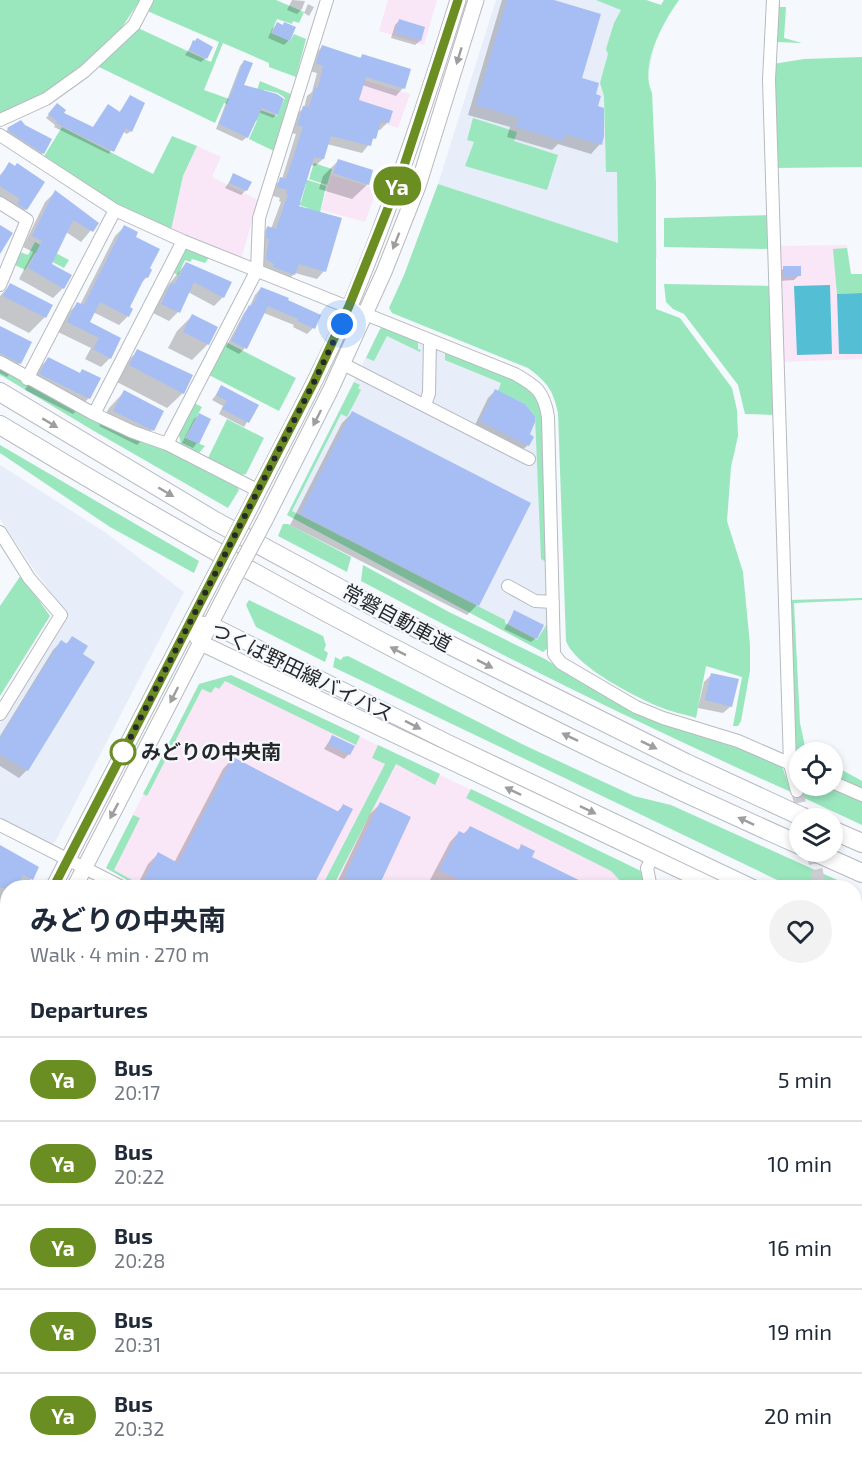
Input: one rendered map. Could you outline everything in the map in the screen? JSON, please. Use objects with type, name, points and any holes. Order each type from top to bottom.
[{"type":"highway","name":"常磐自動車道","points":[[0,392],[215,521],[378,609],[655,748],[789,811]]},
{"type":"highway","name":"常磐自動車道","points":[[0,425],[200,543],[372,638],[672,787],[789,840]]},
{"type":"highway","points":[[843,835],[862,843]]},
{"type":"highway","points":[[837,862],[862,873]]},
{"type":"main road","points":[[57,880],[249,510],[314,382],[349,306],[400,178],[458,0]]},
{"type":"main road","points":[[78,880],[344,364],[418,186],[476,0]]},
{"type":"main road","name":"つくば野田線バイパス","points":[[189,625],[210,624],[449,743],[737,880]]},
{"type":"main road","name":"つくば野田線バイパス","points":[[189,625],[201,643],[700,880]]},
{"type":"street","points":[[0,120],[46,99],[85,71],[134,25],[147,0]]},
{"type":"street","points":[[167,444],[257,270],[259,218],[327,0]]},
{"type":"street","points":[[773,0],[769,80],[793,742]]},
{"type":"street","points":[[0,135],[115,210],[183,241],[515,374],[538,389],[545,401],[548,417],[554,654],[561,663],[636,707],[663,718],[738,741],[789,764]]},
{"type":"street","points":[[0,203],[27,219],[0,283]]},
{"type":"street","points":[[27,378],[115,210]]},
{"type":"street","points":[[94,414],[183,241]]},
{"type":"street","points":[[425,405],[429,393],[430,340]]},
{"type":"street","points":[[0,362],[94,414],[133,432],[167,444],[259,490]]},
{"type":"street","points":[[344,364],[530,459]]},
{"type":"street","points":[[0,532],[29,578],[61,615],[0,714]]},
{"type":"street","points":[[508,586],[535,601],[553,602]]},
{"type":"street","points":[[843,787],[862,795]]},
{"type":"street","points":[[0,825],[109,880]]},
{"type":"street","points":[[649,880],[647,868],[652,858]]},
{"type":"shaded area","points":[[388,0],[437,0],[424,45],[379,31]]},
{"type":"shaded area","points":[[496,0],[647,0],[661,5],[664,0],[679,0],[655,41],[647,83],[652,93],[657,258],[438,184]]},
{"type":"shaded area","points":[[354,77],[410,94],[398,128],[344,111]]},
{"type":"shaded area","points":[[197,146],[221,157],[212,177],[258,200],[241,260],[171,230],[183,176]]},
{"type":"shaded area","points":[[331,175],[377,189],[365,222],[321,210]]},
{"type":"shaded area","points":[[847,245],[851,274],[862,274],[862,359],[781,362],[778,246]]},
{"type":"shaded area","points":[[384,327],[519,383],[542,414],[549,648],[543,652],[287,515],[380,329]]},
{"type":"shaded area","points":[[0,465],[106,533],[184,592],[55,842],[50,844],[0,818],[0,723],[67,614],[0,519]]},
{"type":"shaded area","points":[[231,675],[643,872],[644,880],[127,880],[106,868],[199,684]]},
{"type":"green space","points":[[0,0],[140,0],[117,35],[67,78],[43,94],[0,113]]},
{"type":"green space","points":[[152,0],[276,0],[304,12],[299,23],[293,21],[292,24],[277,19],[271,33],[290,41],[294,34],[306,39],[296,77],[269,67],[269,63],[223,43],[204,90],[277,116],[285,98],[278,93],[264,90],[263,93],[257,90],[260,81],[291,94],[274,151],[249,139],[257,121],[242,110],[224,103],[215,123],[97,66],[136,27],[211,62],[219,42],[145,10]]},
{"type":"green space","points":[[596,0],[646,0],[661,5],[664,0],[679,0],[660,32],[648,70],[652,93],[656,182],[656,309],[680,318],[732,388],[737,410],[738,436],[731,467],[727,521],[743,572],[750,645],[750,671],[741,721],[738,726],[733,726],[742,677],[706,666],[696,718],[664,709],[607,680],[572,651],[566,641],[558,413],[552,393],[545,383],[528,368],[392,313],[389,308],[404,275],[438,184],[618,243],[617,172],[606,172],[604,96],[600,83],[608,54],[606,49],[614,23],[621,10]]},
{"type":"green space","points":[[777,0],[780,0],[780,7],[786,7],[784,38],[802,43],[776,42]]},
{"type":"green space","points":[[862,57],[862,167],[775,168],[773,64],[804,59]]},
{"type":"green space","points":[[473,118],[517,132],[514,141],[558,155],[547,190],[465,166],[474,142],[467,140]]},
{"type":"green space","points":[[62,127],[153,174],[172,136],[197,146],[183,176],[171,230],[110,203],[43,158]]},
{"type":"green space","points":[[314,163],[332,169],[327,185],[309,179]]},
{"type":"green space","points":[[293,175],[326,186],[319,217],[304,223],[308,208],[287,201],[288,198],[307,204],[301,202],[306,184],[292,179]]},
{"type":"green space","points":[[770,215],[769,249],[664,247],[664,218]]},
{"type":"green space","points":[[35,242],[69,260],[64,268],[35,253],[25,270],[15,265],[20,252],[28,255]]},
{"type":"green space","points":[[188,247],[210,256],[205,263],[192,259],[190,262],[185,260],[178,275],[174,273],[183,251]]},
{"type":"green space","points":[[847,248],[851,274],[862,274],[862,293],[837,294],[833,249]]},
{"type":"green space","points":[[664,284],[772,286],[776,415],[745,414],[738,385],[684,314],[673,309],[666,302]]},
{"type":"green space","points":[[384,327],[418,341],[420,352],[387,336],[374,361],[366,358],[380,329]]},
{"type":"green space","points":[[226,342],[296,378],[279,411],[209,375]]},
{"type":"green space","points":[[445,352],[518,382],[534,393],[537,398],[542,414],[546,562],[541,559],[535,416],[525,404],[498,391],[501,383],[445,360]]},
{"type":"green space","points":[[0,369],[127,437],[176,454],[236,485],[239,490],[228,508],[0,375]]},
{"type":"green space","points":[[354,382],[360,385],[358,388],[361,390],[347,417],[341,414],[292,511],[505,620],[505,623],[537,640],[547,624],[549,647],[543,652],[287,515]]},
{"type":"green space","points":[[194,403],[202,407],[185,438],[205,446],[199,453],[181,444],[179,435]]},
{"type":"green space","points":[[227,419],[264,438],[246,474],[241,475],[208,458]]},
{"type":"green space","points":[[0,445],[199,561],[194,573],[110,527],[0,453]]},
{"type":"green space","points":[[283,524],[288,524],[351,557],[347,572],[278,536]]},
{"type":"green space","points":[[363,565],[449,612],[545,659],[641,716],[779,762],[789,791],[574,690],[361,581]]},
{"type":"green space","points":[[21,575],[50,616],[0,696],[0,606]]},
{"type":"green space","points":[[862,598],[862,600],[794,603],[800,723],[804,742],[793,742],[789,600]]},
{"type":"green space","points":[[249,600],[323,636],[326,645],[324,650],[328,653],[325,662],[256,627],[246,605]]},
{"type":"green space","points":[[348,656],[526,746],[634,796],[671,805],[789,858],[789,862],[797,862],[837,880],[777,880],[333,667],[335,657],[341,660]]},
{"type":"green space","points":[[231,675],[360,736],[356,745],[225,681],[219,689],[215,687],[211,693],[202,689],[147,796],[143,794],[199,684]]},
{"type":"green space","points":[[378,745],[440,774],[435,785],[396,764],[336,880],[325,880],[385,764],[372,758]]},
{"type":"green space","points":[[843,771],[862,781],[862,790],[843,781]]},
{"type":"green space","points":[[471,789],[643,872],[644,880],[619,880],[611,871],[466,798]]},
{"type":"green space","points":[[843,792],[862,800],[862,825],[843,816],[843,808],[826,808],[802,797],[843,796]]},
{"type":"green space","points":[[133,815],[140,818],[114,870],[132,880],[127,880],[106,868]]},
{"type":"water","points":[[830,285],[832,354],[797,355],[794,286]]},
{"type":"water","points":[[862,293],[862,354],[839,354],[837,294]]},
{"type":"building","points":[[507,0],[554,0],[601,14],[582,78],[599,83],[596,94],[601,96],[598,106],[604,108],[602,145],[565,134],[563,141],[516,127],[519,118],[476,105]]},
{"type":"building","points":[[399,19],[425,27],[421,41],[395,33]]},
{"type":"building","points":[[277,22],[296,27],[290,41],[272,33]]},
{"type":"building","points":[[197,38],[213,47],[207,59],[189,50],[193,40]]},
{"type":"building","points":[[322,45],[361,58],[362,54],[411,69],[405,89],[366,77],[359,100],[393,111],[389,123],[381,121],[376,139],[373,138],[371,146],[331,136],[324,159],[314,157],[299,206],[342,218],[326,272],[299,264],[295,275],[273,267],[274,264],[266,259],[269,239],[266,238],[267,226],[276,229],[288,194],[286,194],[287,190],[277,187],[280,177],[286,179],[295,152],[303,127],[297,125],[303,106],[309,107],[315,87],[318,88],[323,66],[316,63]]},
{"type":"building","points":[[244,60],[253,63],[244,85],[277,94],[284,99],[278,115],[262,108],[248,138],[219,124]]},
{"type":"building","points":[[130,95],[145,103],[132,132],[126,128],[114,152],[56,123],[57,121],[48,114],[57,103],[66,110],[64,113],[93,127],[108,104],[120,112]]},
{"type":"building","points":[[21,120],[25,125],[52,139],[44,154],[7,128]]},
{"type":"building","points":[[338,159],[373,170],[369,185],[333,173]]},
{"type":"building","points":[[9,162],[15,166],[17,163],[45,182],[27,210],[17,204],[20,199],[0,186],[0,177]]},
{"type":"building","points":[[233,173],[252,182],[247,191],[229,183]]},
{"type":"building","points":[[55,190],[99,223],[93,232],[73,220],[52,264],[72,275],[64,289],[28,268],[42,241],[32,236]]},
{"type":"building","points":[[0,225],[13,233],[0,254]]},
{"type":"building","points":[[124,225],[138,232],[136,237],[160,249],[150,268],[152,270],[148,278],[145,277],[130,307],[133,309],[129,317],[100,302],[90,322],[121,338],[111,359],[93,349],[99,338],[67,322],[77,302],[84,305]]},
{"type":"building","points":[[186,262],[232,282],[224,298],[194,282],[180,313],[161,304],[171,283],[175,284]]},
{"type":"building","points":[[783,266],[801,266],[801,276],[784,277]]},
{"type":"building","points":[[10,283],[53,305],[46,318],[3,296]]},
{"type":"building","points":[[261,287],[289,298],[288,300],[321,315],[315,329],[268,306],[247,349],[231,341]]},
{"type":"building","points":[[192,314],[218,327],[209,345],[183,332]]},
{"type":"building","points":[[0,326],[32,342],[21,364],[0,353]]},
{"type":"building","points":[[137,349],[193,375],[184,394],[129,365]]},
{"type":"building","points":[[48,357],[80,373],[82,369],[101,378],[90,399],[39,374]]},
{"type":"building","points":[[221,385],[259,405],[249,423],[222,409],[227,401],[216,395]]},
{"type":"building","points":[[495,389],[525,404],[535,416],[530,434],[534,437],[529,446],[480,421]]},
{"type":"building","points":[[124,390],[164,411],[154,431],[113,411]]},
{"type":"building","points":[[352,411],[531,503],[479,606],[300,514]]},
{"type":"building","points":[[199,413],[211,419],[199,444],[186,438]]},
{"type":"building","points":[[514,610],[544,625],[537,639],[508,624]]},
{"type":"building","points":[[72,636],[88,646],[83,654],[95,662],[28,771],[0,754],[0,738],[61,640],[67,644]]},
{"type":"building","points":[[711,673],[739,679],[732,707],[705,700]]},
{"type":"building","points":[[332,735],[355,746],[350,755],[328,744]]},
{"type":"building","points":[[233,757],[339,812],[343,804],[353,809],[316,880],[144,879],[158,852],[178,863]]},
{"type":"building","points":[[380,802],[411,817],[382,880],[350,880],[344,877]]},
{"type":"building","points":[[470,826],[519,850],[521,844],[535,851],[532,857],[579,880],[460,880],[439,870],[459,831],[465,834]]},
{"type":"building","points":[[0,845],[39,867],[33,880],[23,875],[21,880],[0,880]]},
{"type":"tunnel","points":[[798,796],[801,808]]},
{"type":"tunnel","points":[[814,862],[819,880]]},
{"type":"bus line","name":"Ya","points":[[57,880],[342,324],[400,178],[458,0]]},
{"type":"place","name":"みどりの中央南","points":[[123,752]]},
{"type":"route","points":[[123,752],[122,754],[342,324]]}]
